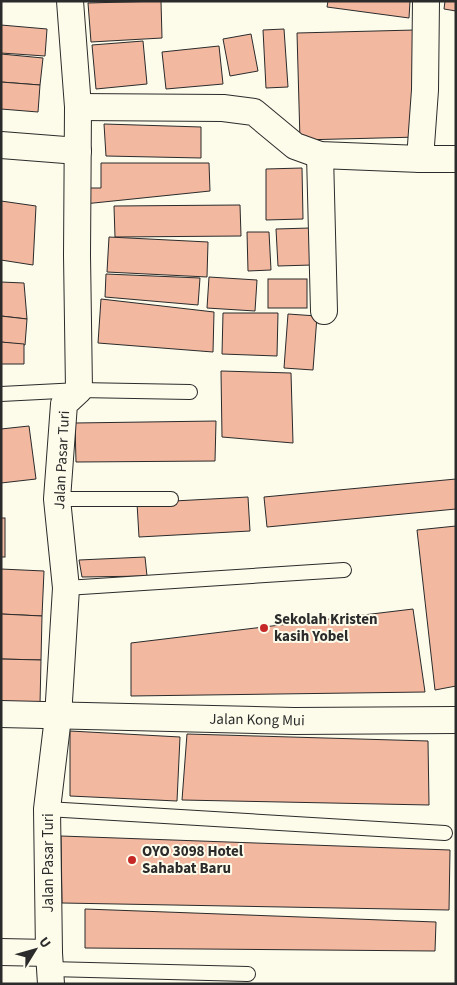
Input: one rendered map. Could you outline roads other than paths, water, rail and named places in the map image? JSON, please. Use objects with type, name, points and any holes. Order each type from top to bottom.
[{"type":"street","name":"Jalan Pasar Turi","points":[[50,969],[48,809],[58,717],[66,588],[57,499],[64,404],[79,390],[77,255],[78,107],[70,1]]},
{"type":"street","points":[[420,159],[425,90],[426,1]]},
{"type":"street","points":[[78,107],[223,108],[244,110],[254,112],[266,120],[295,146],[320,155],[456,160]]},
{"type":"street","points":[[1,145],[78,151]]},
{"type":"street","points":[[320,155],[324,311]]},
{"type":"street","name":"Jalan Kong Mui","points":[[1,714],[58,717],[294,721],[456,720]]},
{"type":"street","points":[[1,952],[50,969]]},
{"type":"lane","points":[[1,394],[79,390],[190,392]]},
{"type":"lane","points":[[57,499],[171,499]]},
{"type":"lane","points":[[66,588],[344,570]]},
{"type":"lane","points":[[48,809],[445,833]]},
{"type":"lane","points":[[50,969],[248,974]]},
{"type":"place","name":"Sekolah Kristen kasih Yobel","points":[[264,628]]},
{"type":"place","name":"OYO 3098 Hotel Sahabat Baru","points":[[132,860]]}]
